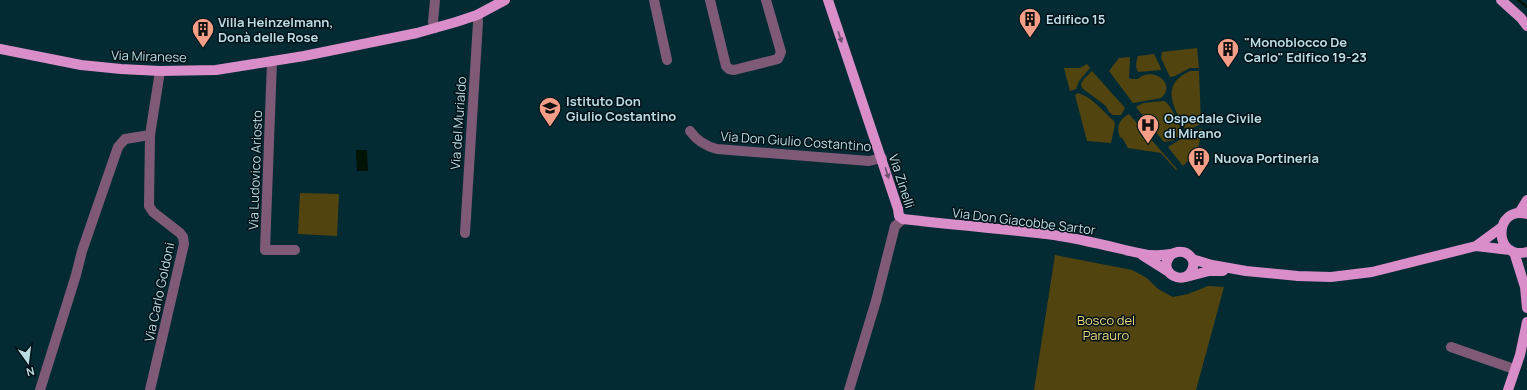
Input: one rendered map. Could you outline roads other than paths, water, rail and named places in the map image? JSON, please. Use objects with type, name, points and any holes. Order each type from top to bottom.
[{"type":"main road","name":"Via Miranese","points":[[0,49],[81,65],[121,69],[216,70],[379,41],[435,28],[477,15],[505,0]]},
{"type":"main road","name":"Via Zinelli","points":[[828,0],[882,158],[899,216],[903,219]]},
{"type":"main road","points":[[1501,0],[1521,18],[1527,26]]},
{"type":"main road","points":[[1523,214],[1527,200]]},
{"type":"main road","name":"Via Don Giacobbe Sartor","points":[[1476,246],[1502,227],[1508,218],[1523,214]]},
{"type":"main road","name":"Via Don Giacobbe Sartor","points":[[903,219],[1056,236],[1102,244],[1140,254],[1153,261],[1175,277],[1180,278],[1209,272],[1246,272],[1331,277],[1372,272],[1476,246],[1521,253],[1527,252]]},
{"type":"main road","points":[[1502,227],[1501,233],[1503,243],[1512,251],[1526,283],[1527,308]]},
{"type":"main road","name":"Via Don Giacobbe Sartor","points":[[1140,254],[1172,254],[1182,252],[1188,254],[1192,259],[1246,272]]},
{"type":"main road","points":[[1168,272],[1166,264],[1167,260],[1172,254]]},
{"type":"main road","points":[[1186,277],[1193,267],[1192,259]]},
{"type":"main road","points":[[1508,390],[1523,343],[1527,322]]},
{"type":"street","points":[[435,0],[433,18],[435,28]]},
{"type":"street","points":[[654,0],[667,60]]},
{"type":"street","points":[[710,0],[726,66],[729,69],[734,70],[778,59],[780,55],[781,52],[766,0]]},
{"type":"street","name":"Via del Murialdo","points":[[465,233],[478,22],[477,15]]},
{"type":"street","name":"Via Ludovico Ariosto","points":[[272,61],[265,250],[295,250]]},
{"type":"street","name":"Via Carlo Goldoni","points":[[150,390],[184,244],[183,237],[176,229],[153,212],[149,206],[150,135],[160,70]]},
{"type":"street","name":"Via Don Giulio Costantino","points":[[690,131],[696,139],[709,147],[717,149],[869,161],[882,158]]},
{"type":"street","points":[[40,390],[82,251],[119,144],[125,139],[150,135]]},
{"type":"street","name":"Via Zinelli","points":[[849,390],[876,301],[896,226],[903,219]]},
{"type":"street","points":[[1450,347],[1514,369]]},
{"type":"waterway","points":[[1518,0],[1527,7]]},
{"type":"place","name":"Edifico 15","points":[[1030,38]]},
{"type":"place","name":"Villa Heinzelmann, Donà delle Rose","points":[[203,48]]},
{"type":"place","name":"\"Monoblocco De Carlo\" Edifico 19-23","points":[[1228,68]]},
{"type":"place","name":"Istituto Don Giulio Costantino","points":[[550,128]]},
{"type":"place","name":"Ospedale Civile di Mirano","points":[[1148,144]]},
{"type":"place","name":"Nuova Portineria","points":[[1199,178]]},
{"type":"park label","name":"Bosco del Parauro","points":[[1106,328]]}]
